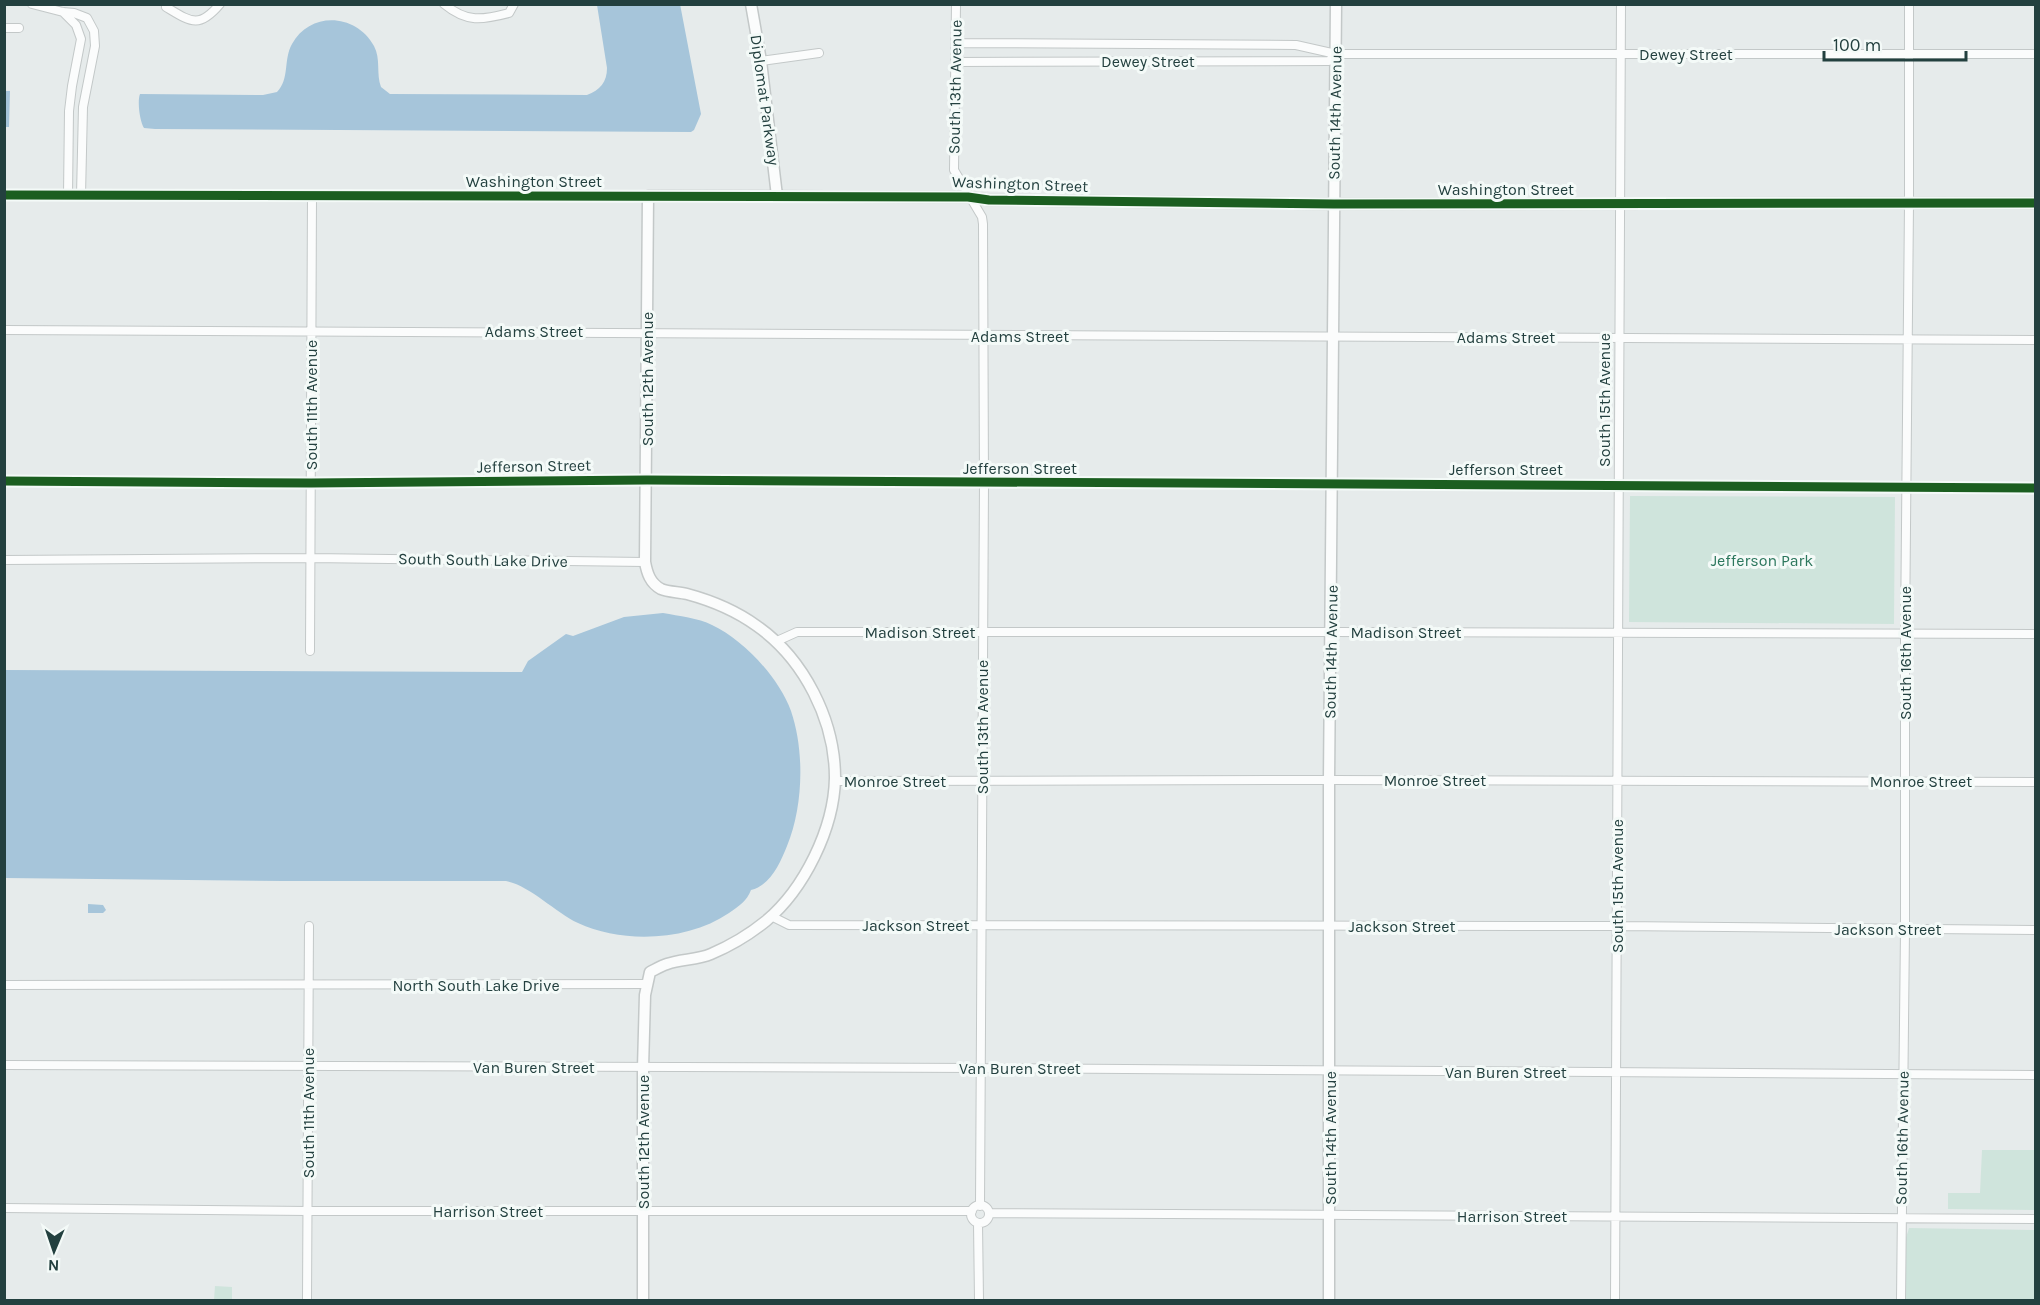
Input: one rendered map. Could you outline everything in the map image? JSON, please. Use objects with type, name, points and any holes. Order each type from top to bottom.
[{"type":"street","points":[[32,4],[87,18],[96,38],[83,107],[81,195]]},
{"type":"street","points":[[166,7],[187,20],[202,21],[220,4]]},
{"type":"street","points":[[444,4],[457,15],[473,19],[488,19],[509,13],[514,4]]},
{"type":"street","name":"Diplomat Parkway","points":[[752,4],[762,61],[777,196]]},
{"type":"street","name":"South 13th Avenue","points":[[956,4],[954,170],[982,217],[983,224],[984,483],[980,1068],[976,1208]]},
{"type":"street","name":"South 14th Avenue","points":[[1329,1300],[1329,780],[1336,4]]},
{"type":"street","name":"South 15th Avenue","points":[[1615,1300],[1621,4]]},
{"type":"street","name":"South 16th Avenue","points":[[1901,1300],[1909,4]]},
{"type":"street","points":[[63,12],[76,25],[81,39],[69,111],[68,195]]},
{"type":"street","points":[[4,28],[20,28]]},
{"type":"street","name":"Dewey Street","points":[[956,43],[1296,45],[1336,54],[2036,54]]},
{"type":"street","points":[[762,61],[819,53]]},
{"type":"street","name":"Dewey Street","points":[[956,62],[1329,61],[1336,54]]},
{"type":"street","name":"Washington Street","points":[[4,195],[969,197],[989,200],[1334,204],[2036,203]]},
{"type":"street","name":"South 11th Avenue","points":[[310,651],[312,195]]},
{"type":"street","name":"South 12th Avenue","points":[[645,562],[648,196]]},
{"type":"street","name":"Adams Street","points":[[4,330],[2036,340]]},
{"type":"street","name":"Jefferson Street","points":[[4,481],[311,483],[647,480],[2036,488]]},
{"type":"street","name":"South South Lake Drive","points":[[4,560],[310,558],[645,562]]},
{"type":"street","points":[[645,562],[649,578],[661,589],[708,600],[732,609],[777,641],[796,664],[823,713],[830,741],[835,781],[825,829],[809,870],[786,903],[750,932],[710,954],[667,964],[651,972],[647,984]]},
{"type":"street","name":"Madison Street","points":[[777,641],[797,632],[2036,634]]},
{"type":"street","name":"Monroe Street","points":[[835,781],[2036,782]]},
{"type":"street","name":"Jackson Street","points":[[771,916],[789,925],[1617,926],[2036,930]]},
{"type":"street","name":"South 11th Avenue","points":[[307,1300],[309,926]]},
{"type":"street","name":"South 12th Avenue","points":[[643,1300],[643,1068],[647,984]]},
{"type":"street","name":"North South Lake Drive","points":[[4,985],[647,984]]},
{"type":"street","name":"Van Buren Street","points":[[4,1065],[980,1068],[2036,1075]]},
{"type":"street","name":"Harrison Street","points":[[4,1208],[642,1212],[976,1208]]},
{"type":"street","points":[[976,1208],[986,1208],[989,1213],[986,1221],[978,1223],[973,1220],[976,1208]]},
{"type":"street","name":"Harrison Street","points":[[989,1213],[2036,1219]]},
{"type":"street","points":[[978,1223],[979,1300]]},
{"type":"green space","name":"Jefferson Park","points":[[1630,496],[1895,497],[1894,624],[1629,622]]},
{"type":"green space","points":[[1982,1150],[2035,1150],[2035,1210],[1948,1209],[1948,1193],[1980,1193]]},
{"type":"green space","points":[[1909,1228],[2035,1230],[2035,1300],[1906,1300],[1906,1238]]},
{"type":"green space","points":[[215,1286],[232,1287],[232,1300],[214,1300]]},
{"type":"water","points":[[680,4],[701,114],[691,132],[155,129],[144,128],[140,117],[140,94],[263,95],[277,92],[284,81],[289,50],[300,33],[321,21],[333,20],[356,27],[366,35],[376,51],[381,87],[390,94],[587,95],[602,85],[607,73],[597,5]]},
{"type":"water","points":[[5,91],[10,91],[9,127],[5,127]]},
{"type":"water","points":[[663,613],[707,623],[724,632],[748,650],[769,673],[785,698],[796,727],[799,744],[799,797],[792,831],[781,859],[774,872],[764,883],[751,890],[736,908],[713,922],[675,934],[635,936],[615,934],[578,923],[533,893],[506,881],[5,878],[5,670],[522,672],[528,661],[566,634],[573,636],[624,617]]},
{"type":"water","points":[[88,904],[103,905],[106,910],[103,913],[88,913]]},
{"type":"cycle path","points":[[4,195],[968,197],[989,200],[1334,204],[2036,203]]},
{"type":"cycle path","points":[[4,481],[311,483],[647,480],[2036,488]]}]
